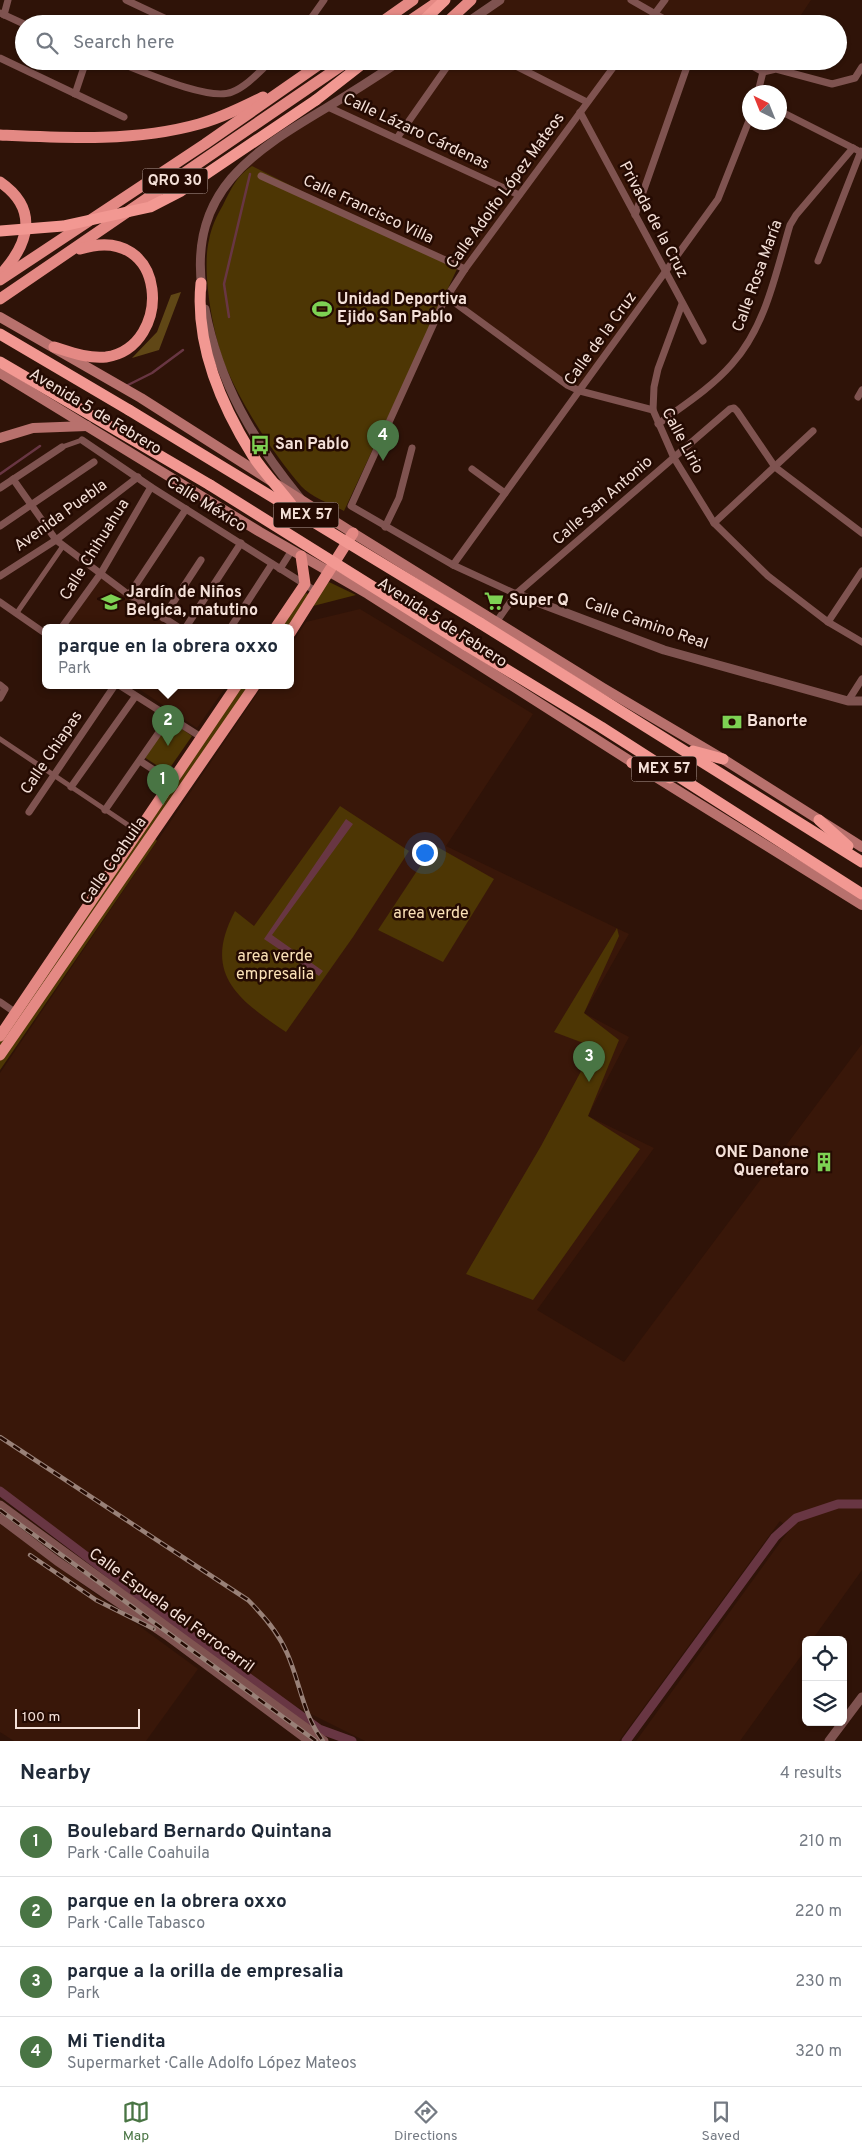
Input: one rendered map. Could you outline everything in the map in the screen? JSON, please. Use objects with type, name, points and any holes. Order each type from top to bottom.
[{"type":"highway","points":[[429,15],[445,0]]},
{"type":"highway","points":[[0,231],[63,226],[150,207],[181,191],[316,100],[354,70]]},
{"type":"highway","points":[[201,282],[199,308],[206,348],[226,404],[254,458],[298,504]]},
{"type":"highway","name":"Avenida 5 de Febrero","points":[[0,334],[129,410],[298,504],[480,623],[862,861]]},
{"type":"highway","name":"Avenida 5 de Febrero","points":[[0,362],[210,485],[601,727],[862,894]]},
{"type":"highway","points":[[681,748],[723,759]]},
{"type":"highway","points":[[632,763],[696,789]]},
{"type":"highway","points":[[819,820],[862,861]]},
{"type":"highway","points":[[841,880],[862,899]]},
{"type":"main road","points":[[392,15],[413,0]]},
{"type":"main road","points":[[418,15],[441,0]]},
{"type":"main road","points":[[454,15],[471,0]]},
{"type":"main road","points":[[0,135],[45,137],[127,136],[200,124],[261,98],[308,70]]},
{"type":"main road","name":"QRO 30","points":[[0,280],[206,144],[311,70]]},
{"type":"main road","name":"QRO 30","points":[[0,299],[335,70]]},
{"type":"main road","points":[[0,182],[10,189],[20,202],[26,218],[22,248],[0,276]]},
{"type":"main road","points":[[54,262],[74,250],[88,246],[102,244],[124,248],[141,259],[150,276],[152,300],[148,321],[138,340],[124,351],[106,357],[82,356],[54,347]]},
{"type":"main road","name":"Avenida 5 de Febrero","points":[[0,318],[141,398],[298,504],[353,533],[498,621],[603,688],[723,759],[862,847]]},
{"type":"main road","name":"Avenida 5 de Febrero","points":[[0,373],[328,572],[368,594],[632,763],[862,905]]},
{"type":"main road","points":[[0,438],[33,428],[88,426]]},
{"type":"main road","points":[[294,627],[353,533]]},
{"type":"main road","points":[[278,624],[305,584],[297,553]]},
{"type":"main road","name":"Calle Coahuila","points":[[0,1036],[234,689]]},
{"type":"main road","name":"Calle Coahuila","points":[[0,1055],[252,689]]},
{"type":"street","points":[[8,0],[2,14],[15,20]]},
{"type":"street","points":[[126,0],[158,15]]},
{"type":"street","points":[[313,15],[324,0]]},
{"type":"street","points":[[478,15],[500,0]]},
{"type":"street","points":[[631,0],[654,14],[665,0]]},
{"type":"street","points":[[0,58],[15,65]]},
{"type":"street","points":[[780,70],[832,84],[855,78],[862,67]]},
{"type":"street","points":[[25,70],[124,116]]},
{"type":"street","points":[[75,94],[83,70]]},
{"type":"street","points":[[139,70],[188,88],[212,94],[231,92],[248,82],[261,70]]},
{"type":"street","points":[[201,282],[203,237],[209,212],[220,191],[253,155],[284,133],[386,70]]},
{"type":"street","points":[[397,138],[445,70]]},
{"type":"street","points":[[524,70],[587,102]]},
{"type":"street","name":"Calle Adolfo López Mateos","points":[[352,506],[447,297],[465,268],[611,70]]},
{"type":"street","points":[[635,215],[686,70]]},
{"type":"street","points":[[759,70],[763,72],[772,70]]},
{"type":"street","points":[[760,85],[763,72]]},
{"type":"street","name":"Calle Lázaro Cárdenas","points":[[328,107],[519,195]]},
{"type":"street","name":"Privada de la Cruz","points":[[580,112],[703,341]]},
{"type":"street","points":[[787,115],[861,152],[818,261]]},
{"type":"street","name":"Calle de la Cruz","points":[[453,565],[718,199],[745,130]]},
{"type":"street","name":"Calle Rosa María","points":[[658,424],[710,386],[733,364],[751,338],[766,302],[790,224],[853,148]]},
{"type":"street","name":"Calle Francisco Villa","points":[[261,176],[465,268]]},
{"type":"street","name":"Calle Lirio","points":[[447,297],[567,385],[580,391],[653,410],[674,458],[714,523],[768,576],[828,622],[862,642]]},
{"type":"street","points":[[653,410],[658,369],[682,304]]},
{"type":"street","name":"Calle San Antonio","points":[[498,621],[516,594],[730,409],[734,408],[775,467]]},
{"type":"street","points":[[714,523],[813,431]]},
{"type":"street","points":[[0,488],[62,447],[82,440]]},
{"type":"street","name":"Calle México","points":[[82,440],[151,487],[317,592]]},
{"type":"street","points":[[385,527],[399,498],[412,448]]},
{"type":"street","points":[[0,526],[94,462]]},
{"type":"street","points":[[775,467],[862,533]]},
{"type":"street","points":[[472,470],[505,493]]},
{"type":"street","name":"Avenida Puebla","points":[[0,576],[56,540],[138,478]]},
{"type":"street","points":[[13,480],[56,540],[129,595],[173,624]]},
{"type":"street","name":"Calle Chihuahua","points":[[64,624],[101,573],[151,487]]},
{"type":"street","name":"Calle Camino Real","points":[[352,506],[453,565],[516,594],[664,650],[848,701],[862,701]]},
{"type":"street","points":[[129,595],[186,509]]},
{"type":"street","points":[[188,624],[242,543]]},
{"type":"street","points":[[16,614],[63,546]]},
{"type":"street","points":[[280,569],[297,553]]},
{"type":"street","points":[[162,618],[201,560]]},
{"type":"street","points":[[233,624],[272,564]]},
{"type":"street","points":[[828,622],[862,571]]},
{"type":"street","points":[[0,602],[42,631]]},
{"type":"street","points":[[848,701],[862,679]]},
{"type":"street","points":[[0,685],[5,689],[0,698]]},
{"type":"street","name":"Calle Chiapas","points":[[29,812],[112,689]]},
{"type":"street","points":[[124,689],[201,737]]},
{"type":"street","points":[[72,787],[135,697]]},
{"type":"street","points":[[105,810],[164,725]]},
{"type":"street","points":[[0,739],[137,831]]},
{"type":"street","points":[[140,761],[171,780]]},
{"type":"street","points":[[0,1002],[16,1013]]},
{"type":"street","name":"Calle Espuela del Ferrocarril","points":[[0,1505],[324,1741]]},
{"type":"street","name":"Calle Espuela del Ferrocarril","points":[[0,1518],[57,1562],[166,1635],[306,1740]]},
{"type":"street","points":[[829,1741],[862,1697]]},
{"type":"shaded area","points":[[500,0],[811,0],[801,15],[478,15]]},
{"type":"shaded area","points":[[386,70],[686,70],[635,215],[666,273],[580,391],[447,297],[465,269],[261,176],[242,165]]},
{"type":"shaded area","points":[[181,292],[159,350],[132,358],[157,332],[171,295]]},
{"type":"shaded area","name":"Jardín de Niños Belgica, matutino","points":[[101,576],[171,624],[68,624]]},
{"type":"shaded area","points":[[360,609],[533,714],[446,846],[629,934],[584,1013],[629,1037],[588,1116],[654,1148],[537,1310],[624,1362],[862,1044],[862,1570],[815,1636],[802,1636],[802,1655],[740,1741],[636,1741],[790,1529],[780,1521],[619,1741],[365,1741],[287,1702],[0,1490],[0,1073],[260,689],[294,689],[294,640],[306,622]]},
{"type":"shaded area","points":[[139,689],[224,689],[197,728]]},
{"type":"shaded area","points":[[346,819],[353,824],[272,935],[323,971],[319,976],[264,939]]},
{"type":"shaded area","points":[[0,1524],[198,1669],[146,1741],[14,1741],[0,1732]]},
{"type":"green space","points":[[252,166],[457,269],[344,511],[305,490],[281,461],[243,402],[229,374],[218,345],[208,289],[207,254],[209,240],[211,231],[232,188],[238,178]]},
{"type":"green space","points":[[329,582],[356,595],[313,606],[293,624],[283,624],[306,593],[315,598]]},
{"type":"green space","points":[[236,689],[251,689],[151,834],[157,841],[0,1070],[0,1039]]},
{"type":"green space","points":[[169,720],[192,736],[167,772],[144,757]]},
{"type":"green space","name":"area verde empresalia","points":[[340,806],[409,851],[353,937],[286,1032],[253,1008],[240,996],[230,982],[224,968],[222,951],[226,933],[235,911],[254,926]]},
{"type":"green space","name":"area verde","points":[[434,845],[494,879],[443,962],[378,930]]},
{"type":"green space","points":[[617,928],[619,936],[584,1013],[619,1040],[588,1116],[640,1149],[533,1300],[466,1274],[541,1146],[594,1047],[554,1032]]},
{"type":"waterway","points":[[229,317],[224,284],[250,174]]},
{"type":"waterway","points":[[126,386],[152,373],[183,350]]},
{"type":"waterway","points":[[0,474],[40,446]]},
{"type":"waterway","points":[[0,1491],[193,1637],[319,1729],[352,1741]]},
{"type":"waterway","points":[[626,1741],[775,1537],[796,1518],[838,1504],[862,1504]]},
{"type":"railway","points":[[0,1437],[248,1600],[260,1612],[283,1645],[311,1720],[323,1741]]},
{"type":"railway","points":[[0,1510],[316,1741]]},
{"type":"railway","points":[[30,1555],[96,1600],[154,1629]]},
{"type":"place","name":"Unidad Deportiva Ejido San Pablo","points":[[322,309]]},
{"type":"place","name":"San Pablo","points":[[260,445]]},
{"type":"place","name":"Mi Tiendita","points":[[383,461]]},
{"type":"place","name":"Super Q","points":[[494,601]]},
{"type":"place","name":"Jardín de Niños Belgica, matutino","points":[[111,602]]},
{"type":"place","name":"Banorte","points":[[732,722]]},
{"type":"place","name":"parque en la obrera oxxo","points":[[168,746]]},
{"type":"place","name":"Boulebard Bernardo Quintana","points":[[163,805]]},
{"type":"place","name":"parque a la orilla de empresalia","points":[[589,1082]]},
{"type":"place","name":"ONE Danone Queretaro","points":[[824,1162]]}]
